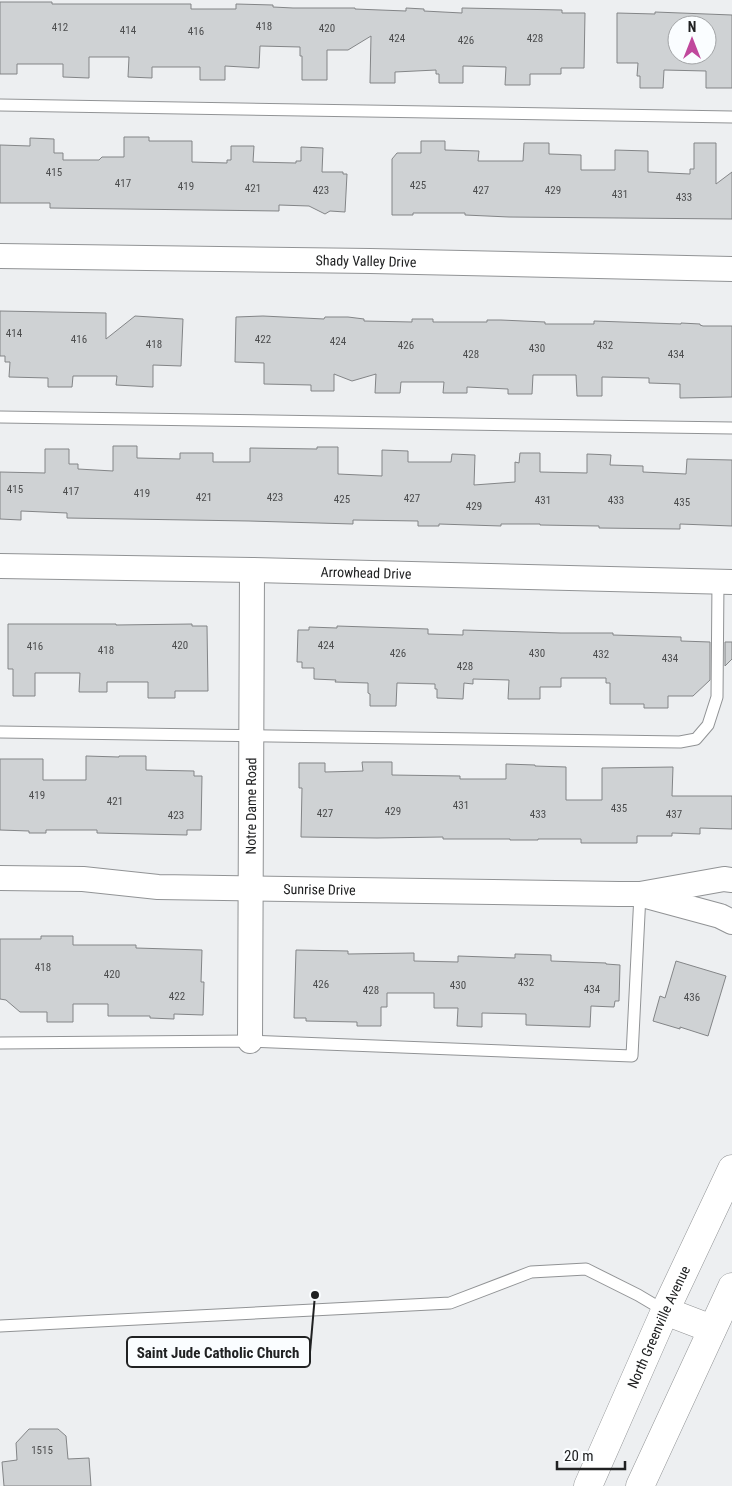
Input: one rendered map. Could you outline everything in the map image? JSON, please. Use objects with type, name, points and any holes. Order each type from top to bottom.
[{"type":"main road","name":"North Greenville Avenue","points":[[588,1486],[665,1311],[732,1169]]},
{"type":"main road","points":[[640,1486],[732,1287]]},
{"type":"main road","points":[[665,1311],[712,1329]]},
{"type":"street","name":"Shady Valley Drive","points":[[0,256],[370,261],[732,269]]},
{"type":"street","name":"Arrowhead Drive","points":[[0,566],[252,570],[725,582]]},
{"type":"street","name":"Notre Dame Road","points":[[250,1041],[252,570]]},
{"type":"street","name":"Sunrise Drive","points":[[0,878],[82,879],[158,887],[640,894],[724,879],[732,880]]},
{"type":"street","name":"Sunrise Drive","points":[[640,894],[720,916],[732,922]]},
{"type":"lane","points":[[0,105],[732,117]]},
{"type":"lane","points":[[0,417],[732,428]]},
{"type":"lane","points":[[0,732],[680,742],[696,739],[708,724],[717,697],[725,582]]},
{"type":"lane","points":[[0,1043],[250,1041],[632,1056],[640,894]]},
{"type":"lane","points":[[0,1326],[450,1303],[530,1272],[586,1269],[665,1311]]},
{"type":"building","points":[[0,2],[191,4],[191,9],[236,9],[236,4],[273,5],[273,7],[293,8],[355,8],[406,11],[406,8],[462,13],[462,8],[562,10],[562,13],[585,13],[584,68],[561,68],[561,74],[530,74],[530,85],[505,85],[506,67],[463,66],[463,83],[439,83],[439,74],[436,74],[436,70],[395,72],[395,83],[370,83],[371,36],[348,50],[327,50],[327,80],[302,80],[300,47],[260,46],[259,68],[225,66],[225,80],[200,80],[200,67],[152,67],[152,78],[128,77],[129,57],[89,57],[89,78],[63,77],[63,64],[17,64],[17,74],[0,74]]},
{"type":"building","points":[[655,12],[732,15],[732,88],[706,88],[706,71],[664,70],[663,88],[640,88],[640,76],[637,76],[638,63],[617,63],[617,13],[655,14]]},
{"type":"building","points":[[124,137],[149,137],[149,141],[192,141],[192,162],[227,163],[227,160],[231,160],[231,146],[254,146],[253,162],[296,163],[296,161],[301,161],[301,147],[323,148],[322,172],[343,172],[343,174],[347,174],[345,212],[330,211],[325,214],[309,206],[279,205],[279,211],[50,208],[50,203],[0,203],[0,145],[30,146],[30,138],[54,139],[54,153],[63,153],[63,160],[99,160],[102,157],[124,157]]},
{"type":"building","points":[[421,141],[445,141],[445,150],[479,151],[478,161],[523,161],[524,143],[549,143],[549,154],[581,155],[581,170],[615,170],[615,150],[648,151],[648,172],[690,174],[690,169],[694,169],[694,143],[716,143],[716,184],[732,172],[732,219],[509,217],[465,215],[465,213],[392,215],[392,159],[397,153],[421,153]]},
{"type":"building","points":[[0,311],[106,313],[106,339],[135,316],[183,319],[181,366],[153,365],[153,387],[116,385],[117,376],[73,376],[72,387],[48,387],[48,378],[9,377],[10,362],[5,362],[5,356],[0,356]]},
{"type":"building","points":[[263,316],[324,319],[325,317],[348,317],[364,319],[364,321],[412,322],[412,319],[433,319],[433,322],[487,322],[487,320],[501,320],[545,322],[545,324],[594,324],[594,321],[732,326],[732,397],[680,398],[680,384],[649,383],[649,378],[602,377],[602,396],[577,396],[576,375],[533,375],[532,394],[508,394],[508,389],[467,387],[467,393],[443,393],[444,382],[401,382],[400,393],[375,393],[376,374],[352,381],[334,374],[334,391],[311,391],[311,385],[264,384],[264,363],[235,362],[236,317]]},
{"type":"building","points":[[113,446],[137,446],[137,458],[180,459],[180,453],[213,453],[213,462],[250,462],[250,448],[317,449],[317,447],[338,447],[338,474],[382,476],[382,450],[408,451],[408,462],[451,462],[452,454],[475,455],[474,485],[515,482],[515,462],[519,463],[520,453],[540,453],[540,472],[587,473],[587,454],[611,455],[610,465],[643,466],[643,472],[686,474],[687,459],[732,460],[732,526],[680,524],[680,529],[599,528],[599,526],[540,524],[501,524],[501,526],[439,524],[439,526],[418,526],[418,521],[353,520],[353,524],[67,518],[67,513],[21,511],[21,520],[0,519],[0,472],[45,473],[45,449],[69,449],[69,464],[78,464],[78,469],[113,471]]},
{"type":"building","points":[[8,624],[192,624],[192,626],[207,626],[208,691],[175,691],[175,698],[148,698],[148,682],[107,682],[107,692],[79,692],[80,673],[35,673],[35,696],[13,696],[13,669],[8,669]]},
{"type":"building","points":[[337,626],[428,629],[428,634],[463,635],[463,630],[613,633],[613,635],[681,637],[681,641],[710,642],[710,680],[693,696],[668,696],[668,708],[644,708],[644,704],[610,704],[610,683],[606,683],[606,678],[561,678],[561,687],[540,687],[540,699],[508,699],[509,680],[473,679],[473,684],[464,683],[463,699],[437,698],[435,684],[397,683],[396,706],[370,706],[368,683],[314,679],[314,668],[302,668],[302,662],[297,662],[298,630],[309,630],[309,627],[337,628]]},
{"type":"building","points":[[725,642],[732,642],[732,659],[725,666]]},
{"type":"building","points":[[86,756],[146,756],[146,770],[194,771],[194,776],[202,776],[201,830],[187,830],[187,835],[97,833],[97,830],[46,830],[46,833],[29,833],[29,831],[0,830],[0,759],[43,759],[43,780],[86,780]]},
{"type":"building","points":[[362,762],[392,762],[392,775],[460,776],[460,779],[506,779],[506,764],[566,767],[566,800],[602,800],[602,768],[673,767],[672,796],[732,796],[732,829],[700,828],[700,834],[672,833],[672,836],[637,836],[637,843],[581,843],[581,839],[510,840],[443,839],[443,837],[301,837],[302,788],[299,788],[299,763],[325,763],[325,772],[363,771]]},
{"type":"building","points":[[41,936],[73,936],[73,945],[136,945],[136,948],[202,950],[201,982],[204,982],[203,1015],[174,1014],[174,1019],[150,1018],[150,1016],[108,1016],[108,1004],[73,1004],[73,1022],[47,1022],[47,1012],[20,1012],[6,1000],[0,999],[0,939],[41,939]]},
{"type":"building","points":[[296,950],[348,951],[348,954],[414,953],[414,961],[458,962],[458,956],[515,958],[515,954],[551,955],[551,961],[620,965],[619,1001],[615,1001],[614,1007],[591,1006],[590,1027],[526,1025],[526,1014],[482,1013],[482,1027],[457,1026],[458,1008],[434,1008],[434,993],[387,993],[387,1007],[381,1007],[381,1026],[357,1026],[357,1022],[306,1021],[306,1018],[294,1018]]},
{"type":"building","points":[[676,961],[726,976],[708,1036],[653,1021],[660,996],[665,998]]},
{"type":"building","points":[[29,1429],[58,1429],[66,1436],[68,1459],[89,1458],[91,1486],[4,1486],[2,1462],[17,1460],[16,1443]]},
{"type":"place","name":"Saint Jude Catholic Church","points":[[315,1295]]}]
